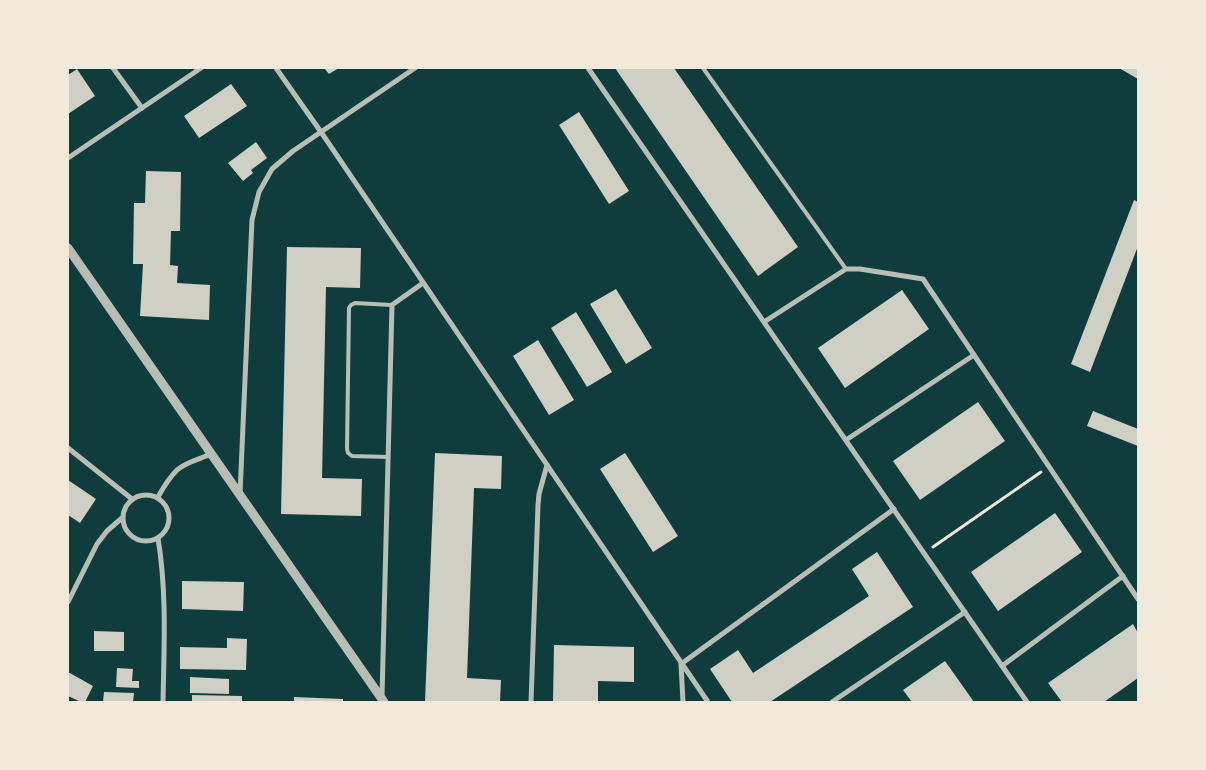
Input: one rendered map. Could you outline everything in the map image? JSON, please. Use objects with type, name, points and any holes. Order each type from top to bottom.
[{"type":"street","points":[[113,68],[142,108]]},
{"type":"street","points":[[68,158],[202,68]]},
{"type":"street","points":[[276,68],[708,702]]},
{"type":"street","points":[[240,496],[252,220],[259,192],[272,169],[293,151],[415,68]]},
{"type":"street","points":[[588,68],[1027,702]]},
{"type":"street","points":[[68,248],[383,701]]},
{"type":"street","points":[[764,322],[846,269],[860,269],[923,279],[1138,599]]},
{"type":"street","points":[[383,701],[392,305],[423,283]]},
{"type":"street","points":[[846,440],[974,355]]},
{"type":"street","points":[[68,448],[132,499]]},
{"type":"street","points":[[158,497],[178,470],[211,454]]},
{"type":"street","points":[[531,702],[538,505],[547,465]]},
{"type":"street","points":[[145,494],[158,497],[168,510],[170,518],[164,533],[150,541],[134,538],[128,533],[122,518],[127,504],[132,499],[145,494]]},
{"type":"street","points":[[681,664],[894,509]]},
{"type":"street","points":[[68,602],[97,544],[107,531],[122,518]]},
{"type":"street","points":[[158,538],[162,561],[164,594],[162,702]]},
{"type":"street","points":[[1002,666],[1123,576]]},
{"type":"street","points":[[832,702],[965,612]]},
{"type":"street","points":[[681,664],[684,702]]},
{"type":"lane","points":[[702,68],[846,269]]},
{"type":"lane","points":[[388,457],[352,456],[348,453],[349,308],[351,304],[392,305]]},
{"type":"path","points":[[924,553],[1049,466]]},
{"type":"building","points":[[324,68],[339,68],[329,74]]},
{"type":"building","points":[[615,68],[674,68],[798,247],[758,276]]},
{"type":"building","points":[[1119,68],[1138,68],[1138,79]]},
{"type":"building","points":[[77,69],[95,96],[68,114],[68,75]]},
{"type":"building","points":[[231,84],[247,106],[199,138],[184,116]]},
{"type":"building","points":[[579,112],[629,191],[609,204],[559,125]]},
{"type":"building","points":[[256,142],[267,158],[251,170],[253,173],[243,181],[228,163]]},
{"type":"building","points":[[146,171],[181,172],[180,231],[171,231],[170,265],[178,266],[177,283],[210,285],[209,320],[140,316],[143,264],[133,264],[134,203],[145,203]]},
{"type":"building","points":[[1134,200],[1138,202],[1138,246],[1090,372],[1071,364]]},
{"type":"building","points":[[287,247],[361,248],[360,288],[326,287],[322,478],[362,479],[361,516],[281,514]]},
{"type":"building","points":[[616,289],[652,348],[626,364],[590,304]]},
{"type":"building","points":[[902,290],[929,329],[845,388],[818,348]]},
{"type":"building","points":[[576,312],[612,372],[587,387],[551,328]]},
{"type":"building","points":[[538,340],[574,400],[549,415],[513,356]]},
{"type":"building","points":[[978,402],[1005,441],[920,500],[893,461]]},
{"type":"building","points":[[1093,411],[1138,429],[1138,446],[1087,426]]},
{"type":"building","points":[[435,453],[502,456],[501,489],[474,488],[467,678],[501,680],[500,702],[425,702]]},
{"type":"building","points":[[625,453],[678,536],[653,552],[600,469]]},
{"type":"building","points":[[68,480],[96,499],[80,523],[68,515]]},
{"type":"building","points":[[1055,513],[1082,552],[998,611],[971,572]]},
{"type":"building","points":[[877,552],[913,607],[770,702],[732,702],[710,669],[738,650],[753,673],[869,596],[852,569]]},
{"type":"building","points":[[182,581],[244,582],[243,611],[182,609]]},
{"type":"building","points":[[1133,624],[1138,633],[1138,678],[1104,702],[1062,702],[1048,683]]},
{"type":"building","points":[[94,631],[124,632],[124,651],[94,651]]},
{"type":"building","points":[[227,638],[247,639],[246,670],[180,669],[180,647],[227,648]]},
{"type":"building","points":[[554,645],[634,647],[634,682],[598,681],[598,702],[553,702]]},
{"type":"building","points":[[945,661],[974,702],[912,702],[903,690]]},
{"type":"building","points":[[117,668],[133,669],[132,681],[139,681],[139,688],[116,687]]},
{"type":"building","points":[[68,672],[93,686],[85,702],[68,696]]},
{"type":"building","points":[[190,677],[229,679],[229,694],[190,693]]},
{"type":"building","points":[[104,692],[134,693],[133,702],[103,702]]},
{"type":"building","points":[[192,695],[242,696],[242,702],[192,702]]},
{"type":"building","points":[[294,697],[343,699],[343,702],[294,702]]}]
